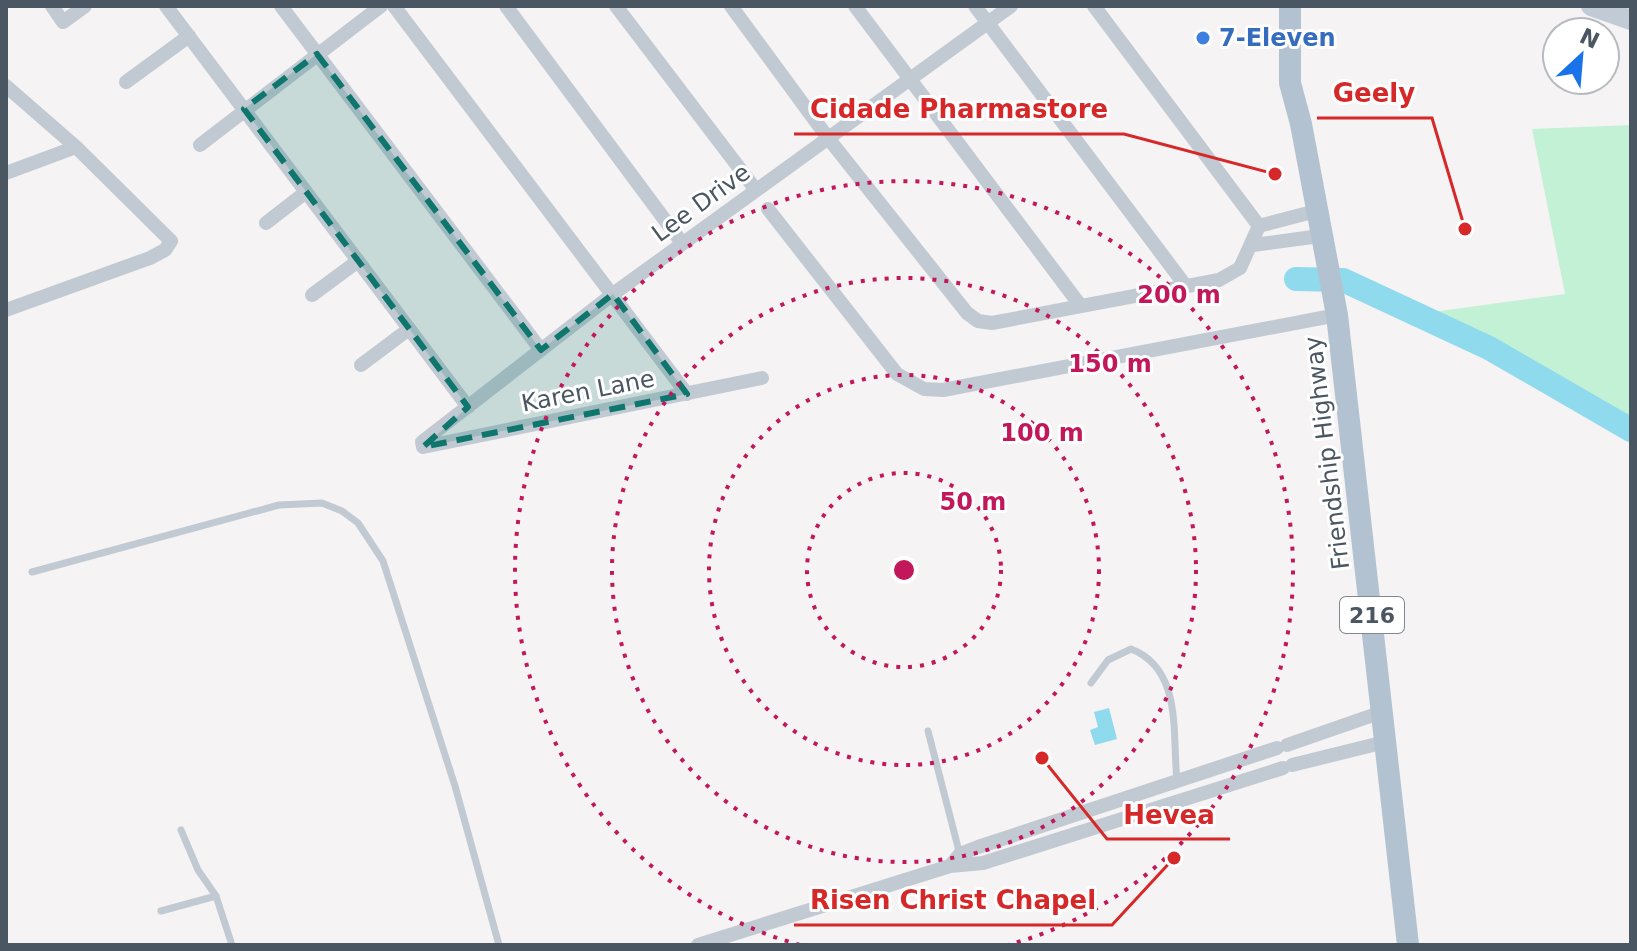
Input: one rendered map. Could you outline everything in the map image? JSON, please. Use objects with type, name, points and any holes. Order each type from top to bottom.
[{"type":"main road","name":"Friendship Highway","points":[[1290,6],[1290,83],[1337,315],[1408,945]]},
{"type":"main road","points":[[1591,6],[1631,20]]},
{"type":"street","points":[[52,6],[63,22],[85,6]]},
{"type":"street","points":[[166,6],[468,407]]},
{"type":"street","points":[[281,6],[541,350]]},
{"type":"street","points":[[200,145],[381,6]]},
{"type":"street","points":[[394,6],[687,394]]},
{"type":"street","points":[[506,6],[682,243]]},
{"type":"street","points":[[616,6],[756,190]]},
{"type":"street","points":[[731,6],[828,138],[967,313],[978,321],[992,323],[1219,280],[1237,271],[1253,245],[1259,226]]},
{"type":"street","points":[[855,6],[1080,305]]},
{"type":"street","points":[[975,6],[1185,285]]},
{"type":"street","name":"Lee Drive","points":[[422,444],[613,294],[1011,6]]},
{"type":"street","points":[[1094,6],[1259,226]]},
{"type":"street","points":[[126,82],[189,36]]},
{"type":"street","points":[[6,86],[76,147],[168,236],[170,245],[150,258],[6,310]]},
{"type":"street","points":[[6,173],[76,147]]},
{"type":"street","points":[[266,223],[306,192]]},
{"type":"street","points":[[768,209],[897,374],[924,389],[943,390],[1337,315]]},
{"type":"street","points":[[1259,226],[1316,211]]},
{"type":"street","points":[[1292,218],[1296,239]]},
{"type":"street","points":[[1253,245],[1296,239],[1322,244]]},
{"type":"street","points":[[312,295],[358,261]]},
{"type":"street","points":[[361,365],[409,329]]},
{"type":"street","name":"Karen Lane","points":[[422,444],[762,378]]},
{"type":"street","points":[[698,945],[957,861],[978,847],[1382,712]]},
{"type":"street","points":[[957,861],[983,863],[1260,775],[1385,742]]},
{"type":"street","points":[[1253,756],[1260,775]]},
{"type":"street","points":[[1177,781],[1184,799]]},
{"type":"lane","points":[[32,572],[279,505],[322,503],[358,523],[383,561],[455,786],[499,945]]},
{"type":"lane","points":[[1091,683],[1108,660],[1131,649],[1148,655],[1161,668],[1173,715],[1177,781]]},
{"type":"lane","points":[[928,731],[957,861]]},
{"type":"lane","points":[[1122,799],[1129,818]]},
{"type":"lane","points":[[181,830],[198,870],[216,896],[232,945]]},
{"type":"lane","points":[[978,847],[983,863]]},
{"type":"lane","points":[[161,911],[216,896]]},
{"type":"highlighted area","points":[[317,54],[541,350],[613,294],[687,394],[423,447],[468,407],[244,109]]},
{"type":"green space","points":[[1631,125],[1631,417],[1425,313],[1565,294],[1532,129]]},
{"type":"water","points":[[1109,708],[1117,739],[1095,745],[1090,730],[1098,727],[1094,712]]},
{"type":"waterway","points":[[1296,279],[1343,280],[1489,348],[1631,430]]},
{"type":"place","name":"7-Eleven","points":[[1203,38]]},
{"type":"place","name":"Cidade Pharmastore","points":[[1275,174]]},
{"type":"place","name":"Geely","points":[[1465,229]]},
{"type":"place","name":"Hevea","points":[[1042,758]]},
{"type":"place","name":"Risen Christ Chapel","points":[[1174,858]]}]
